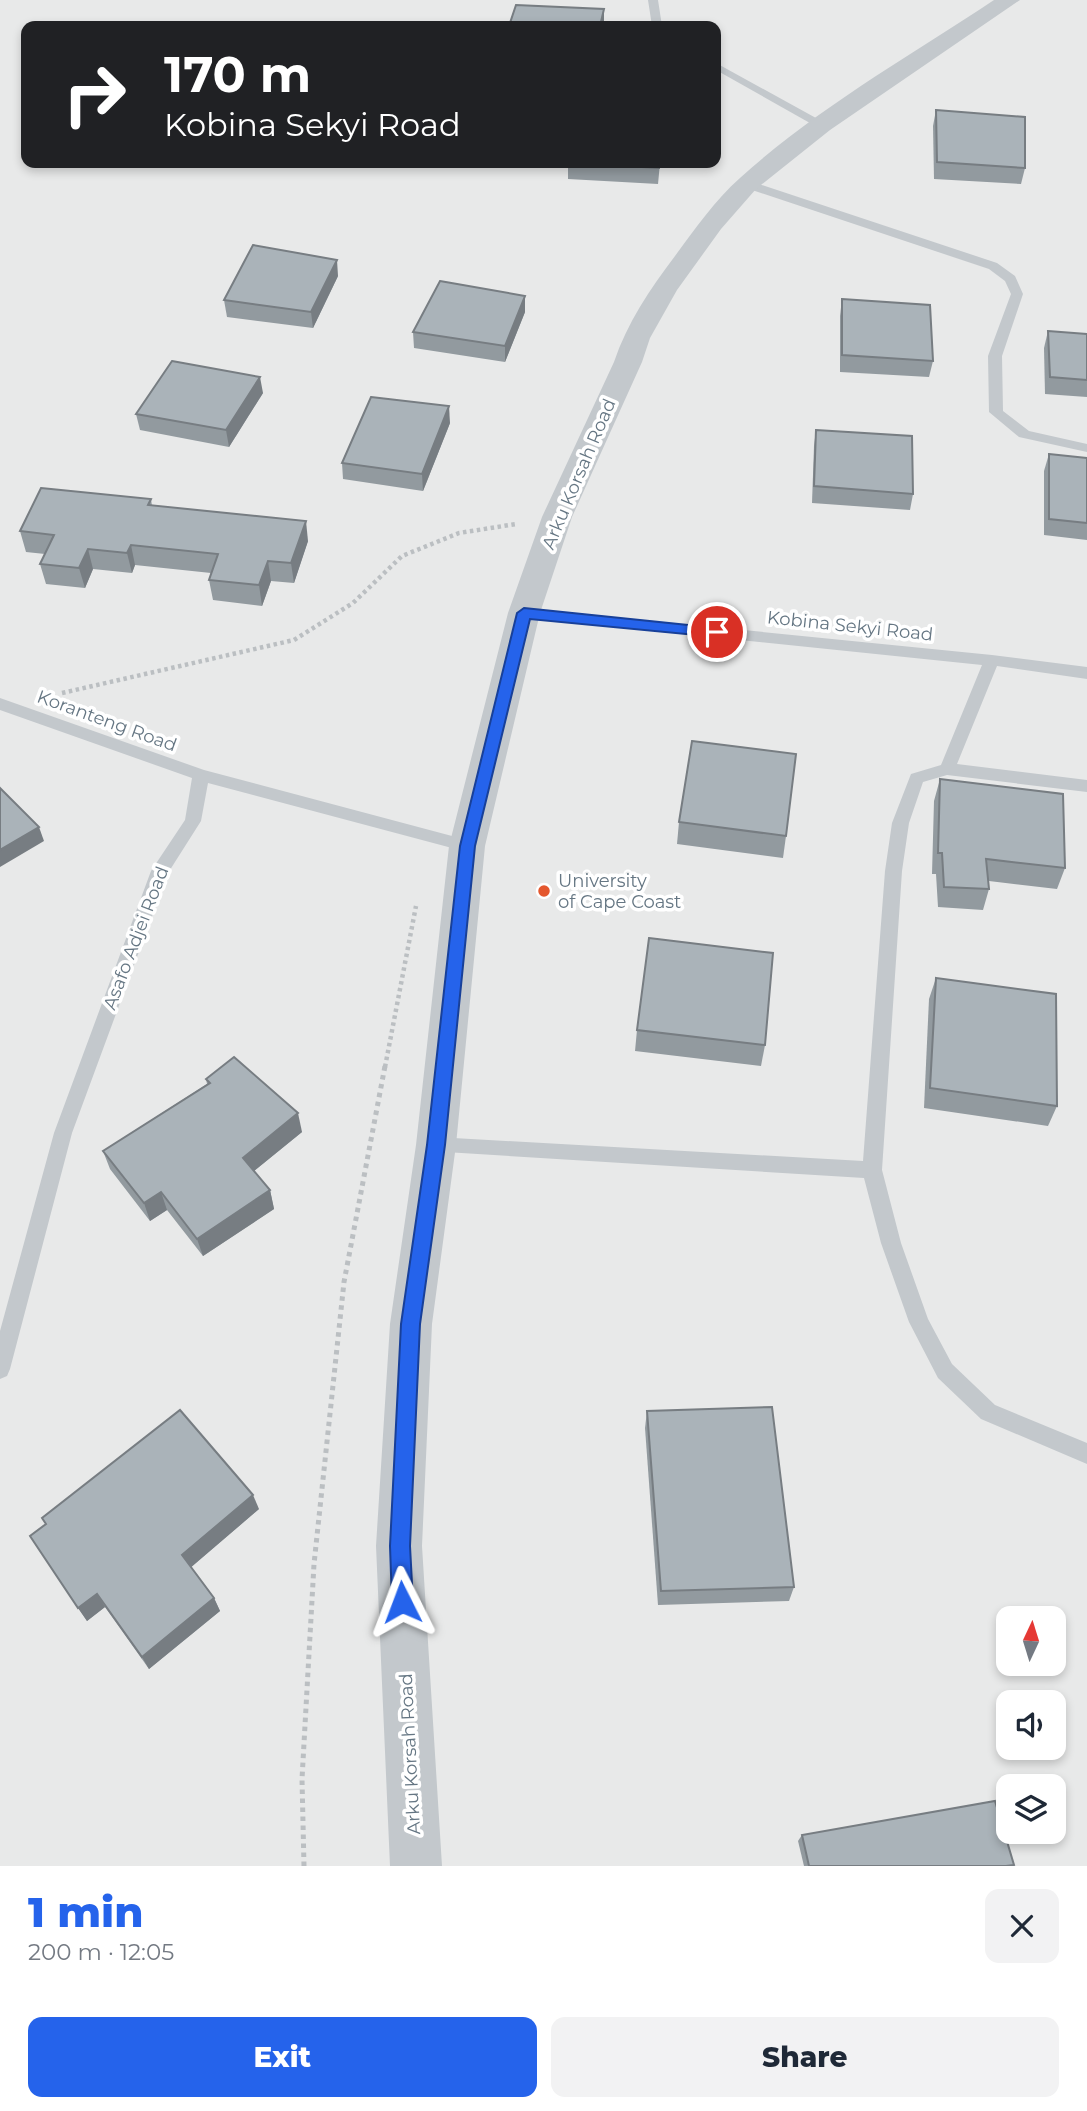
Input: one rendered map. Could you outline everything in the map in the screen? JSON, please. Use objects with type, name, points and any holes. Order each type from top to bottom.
[{"type":"street","name":"Arku Korsah Road","points":[[416,1866],[400,1546],[411,1324],[436,1145],[467,846],[524,613],[557,517],[628,362],[636,338],[658,298],[712,224],[747,184],[821,125],[1009,0]]},
{"type":"lane","points":[[653,0],[656,21]]},
{"type":"lane","points":[[721,69],[821,125]]},
{"type":"lane","points":[[747,184],[993,266],[1011,279],[1017,294],[995,356],[996,412],[1024,434],[1087,448]]},
{"type":"lane","name":"Kobina Sekyi Road","points":[[524,613],[992,660],[1087,673]]},
{"type":"lane","points":[[947,769],[992,660]]},
{"type":"lane","name":"Koranteng Road","points":[[5,705],[201,775]]},
{"type":"lane","points":[[1087,786],[947,769],[917,778],[908,796],[894,858],[881,1081],[872,1170],[891,1243],[919,1322],[945,1371],[989,1412],[1087,1454]]},
{"type":"lane","points":[[201,775],[467,846]]},
{"type":"lane","name":"Asafo Adjei Road","points":[[0,1369],[63,1132],[160,871],[193,821],[201,775]]},
{"type":"lane","points":[[436,1145],[872,1170]]},
{"type":"path","points":[[5,705],[294,640],[353,603],[402,556],[458,533],[557,517]]},
{"type":"path","points":[[304,1866],[302,1779],[314,1564],[344,1282],[416,905]]},
{"type":"shaded area","name":"University of Cape Coast","points":[[0,0],[1087,0],[1087,1866],[0,1866]]},
{"type":"building","points":[[516,5],[604,9],[601,21],[511,21]]},
{"type":"building","points":[[936,110],[1025,117],[1025,168],[937,162]]},
{"type":"building","points":[[253,245],[337,260],[311,312],[224,300]]},
{"type":"building","points":[[440,281],[525,296],[505,346],[413,332]]},
{"type":"building","points":[[842,299],[930,305],[933,361],[842,355]]},
{"type":"building","points":[[1048,331],[1087,334],[1087,380],[1050,377]]},
{"type":"building","points":[[172,361],[260,377],[226,430],[136,414]]},
{"type":"building","points":[[371,397],[449,406],[422,474],[342,463]]},
{"type":"building","points":[[816,430],[912,436],[913,494],[814,486]]},
{"type":"building","points":[[1049,454],[1087,458],[1087,523],[1049,519]]},
{"type":"building","points":[[41,488],[151,499],[148,505],[306,521],[291,563],[268,561],[259,585],[209,580],[218,554],[131,545],[127,553],[88,549],[79,568],[40,564],[54,535],[20,531]]},
{"type":"building","points":[[692,741],[796,754],[786,836],[679,822]]},
{"type":"building","points":[[940,779],[1063,794],[1065,868],[986,859],[989,889],[944,887],[942,853],[938,853]]},
{"type":"building","points":[[0,788],[39,827],[0,850]]},
{"type":"building","points":[[649,938],[773,953],[765,1045],[637,1030]]},
{"type":"building","points":[[936,978],[1056,994],[1057,1106],[930,1088]]},
{"type":"building","points":[[234,1057],[298,1113],[243,1158],[270,1190],[197,1239],[161,1192],[144,1203],[103,1151],[210,1083],[206,1079]]},
{"type":"building","points":[[772,1407],[794,1587],[661,1591],[647,1411]]},
{"type":"building","points":[[180,1410],[253,1495],[182,1555],[214,1598],[142,1657],[97,1594],[78,1608],[30,1536],[46,1524],[42,1518]]},
{"type":"building","points":[[995,1801],[996,1844],[1008,1844],[1014,1865],[809,1866],[802,1835]]},
{"type":"place","name":"University of Cape Coast","points":[[544,891]]},
{"type":"route","points":[[402,1602],[400,1546],[411,1324],[436,1145],[467,846],[524,613],[717,632]]}]
